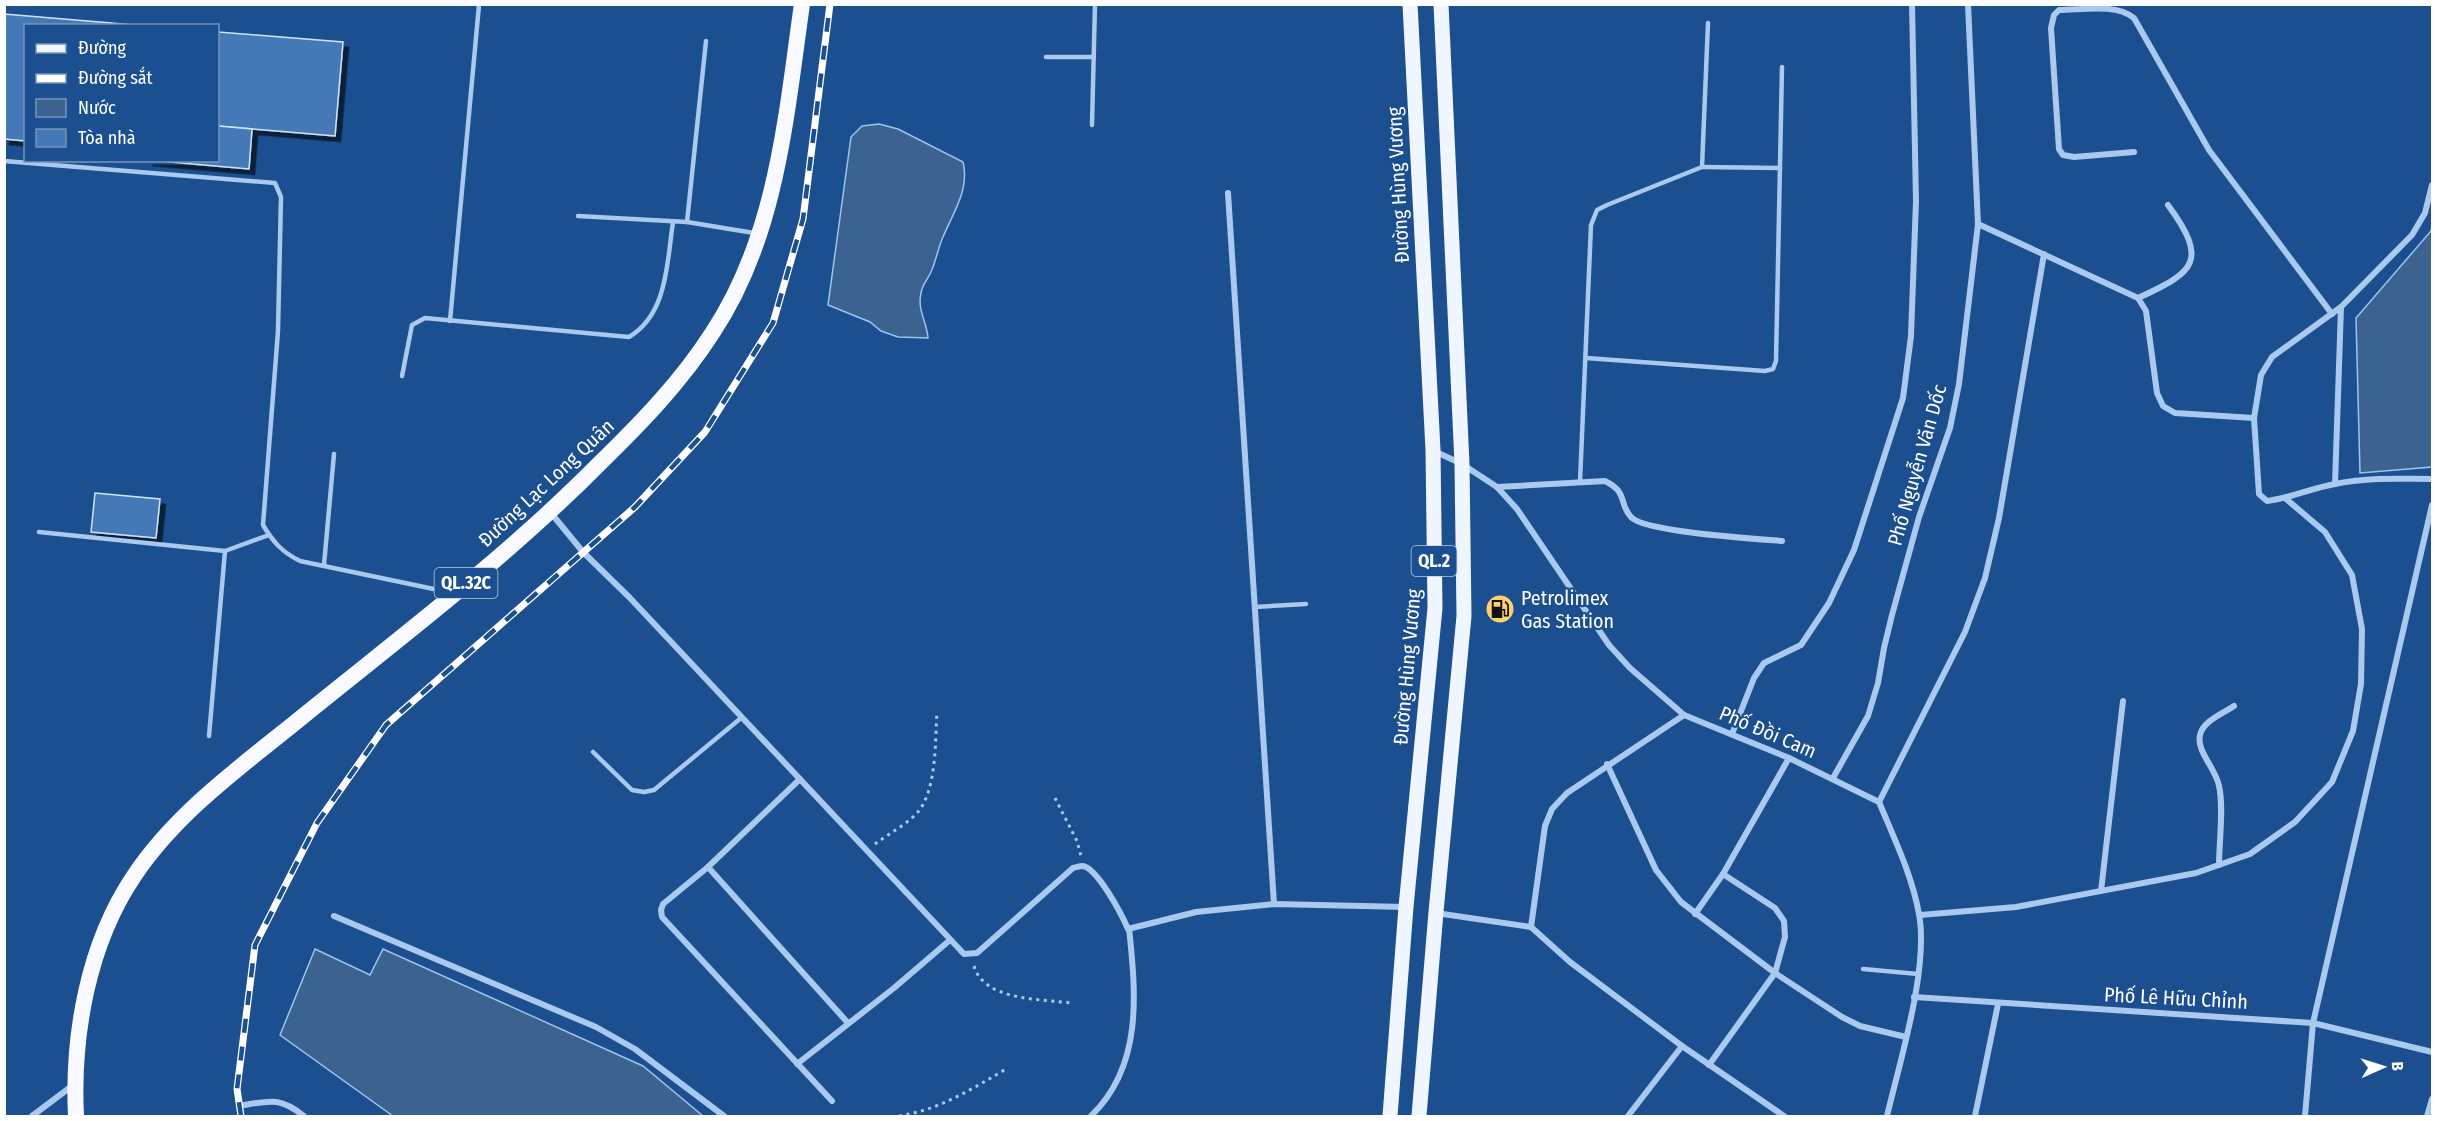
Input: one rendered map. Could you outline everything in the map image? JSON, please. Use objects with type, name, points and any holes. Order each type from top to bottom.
[{"type":"highway","name":"Đường Lạc Long Quân","points":[[76,1116],[80,1027],[90,979],[104,935],[133,877],[153,850],[184,816],[243,765],[551,513],[656,408],[714,330],[736,289],[760,234],[772,191],[802,4]]},
{"type":"main road","name":"Đường Hùng Vương","points":[[1390,1116],[1406,907],[1435,608],[1432,450],[1410,4]]},
{"type":"main road","name":"QL.2","points":[[1419,1116],[1464,616],[1462,464],[1440,4]]},
{"type":"street","points":[[1732,734],[1754,678],[1764,663],[1801,645],[1829,603],[1854,550],[1903,398],[1911,336],[1916,201],[1912,4]]},
{"type":"street","name":"Phố Nguyễn Văn Dốc","points":[[1833,778],[1868,716],[1878,683],[1889,626],[1919,517],[1950,428],[1959,384],[1978,224],[1968,4]]},
{"type":"street","points":[[2134,152],[2074,157],[2063,155],[2059,149],[2051,28],[2054,15],[2059,10],[2126,11],[2134,18],[2209,150],[2332,314]]},
{"type":"street","points":[[2433,185],[2425,213],[2412,235],[2341,307],[2272,357],[2261,375],[2254,418],[2259,494],[2267,501],[2335,484],[2433,479]]},
{"type":"street","points":[[1228,193],[1274,904]]},
{"type":"street","points":[[2138,298],[2171,283],[2187,271],[2192,258],[2189,240],[2183,225],[2168,205]]},
{"type":"street","points":[[1978,224],[2138,298],[2146,311],[2157,393],[2163,406],[2175,413],[2254,418]]},
{"type":"street","points":[[1887,1116],[1906,1036],[1921,953],[1920,915],[1908,872],[1879,802],[1965,632],[1985,579],[1999,518],[2044,254]]},
{"type":"street","points":[[2335,484],[2341,307]]},
{"type":"street","name":"Phố Đồi Cam","points":[[1432,450],[1462,464],[1497,488],[1517,509],[1609,645],[1630,668],[1684,715],[1789,758],[1879,802]]},
{"type":"street","points":[[1497,488],[1605,481],[1617,487],[1631,517],[1643,524],[1696,533],[1782,541]]},
{"type":"street","points":[[1920,915],[2016,907],[2196,873],[2250,854],[2295,822],[2332,782],[2353,731],[2361,684],[2362,629],[2352,575],[2325,532],[2285,498]]},
{"type":"street","points":[[2305,1116],[2313,1023],[2433,505]]},
{"type":"street","points":[[551,513],[583,552],[630,598],[964,954],[977,953],[1073,868],[1083,866],[1090,870],[1103,885],[1129,928],[1135,989],[1132,1029],[1124,1065],[1111,1092],[1091,1116]]},
{"type":"street","points":[[2101,891],[2123,701]]},
{"type":"street","points":[[2219,865],[2220,789],[2216,772],[2202,751],[2199,737],[2203,726],[2234,706]]},
{"type":"street","points":[[1531,927],[1545,826],[1552,809],[1567,793],[1607,764],[1684,715]]},
{"type":"street","points":[[1695,914],[1723,874],[1789,758]]},
{"type":"street","points":[[1607,764],[1656,870],[1695,914],[1775,973],[1842,1017],[1860,1026],[1906,1036]]},
{"type":"street","points":[[800,779],[708,867],[663,904],[661,910],[662,916],[832,1101]]},
{"type":"street","points":[[708,867],[848,1023]]},
{"type":"street","points":[[1709,1065],[1775,973],[1785,937],[1784,921],[1775,908],[1723,874]]},
{"type":"street","points":[[1129,928],[1196,912],[1274,904],[1406,907]]},
{"type":"street","points":[[1436,912],[1531,927],[1570,962],[1682,1046],[1784,1116]]},
{"type":"street","points":[[334,916],[596,1027],[635,1049],[724,1116]]},
{"type":"street","points":[[797,1064],[894,988],[950,940]]},
{"type":"street","name":"Phố Lê Hữu Chỉnh","points":[[1914,997],[2313,1023],[2433,1053]]},
{"type":"street","points":[[1975,1116],[1998,1004]]},
{"type":"street","points":[[1628,1116],[1682,1046]]},
{"type":"street","points":[[32,1116],[76,1084]]},
{"type":"street","points":[[2427,1116],[2433,1099]]},
{"type":"street","points":[[239,1106],[274,1100],[285,1102],[304,1116]]},
{"type":"lane","points":[[1092,125],[1095,4]]},
{"type":"lane","points":[[450,321],[479,5]]},
{"type":"lane","points":[[1702,167],[1708,23]]},
{"type":"lane","points":[[687,222],[706,40]]},
{"type":"lane","points":[[1046,57],[1094,57]]},
{"type":"lane","points":[[1586,358],[1765,371],[1773,369],[1776,361],[1782,67]]},
{"type":"lane","points":[[4,160],[24,162]]},
{"type":"lane","points":[[28,162],[275,183],[281,196],[278,331],[263,525],[284,554],[300,561],[454,594]]},
{"type":"lane","points":[[1580,482],[1591,225],[1597,210],[1702,167],[1780,168]]},
{"type":"lane","points":[[578,216],[687,222],[760,234]]},
{"type":"lane","points":[[402,376],[412,325],[425,318],[629,337],[640,331],[659,302],[673,222]]},
{"type":"lane","points":[[324,565],[334,454]]},
{"type":"lane","points":[[39,532],[225,551],[269,535]]},
{"type":"lane","points":[[209,736],[225,551]]},
{"type":"lane","points":[[1255,607],[1306,604]]},
{"type":"lane","points":[[593,752],[632,790],[644,792],[654,790],[741,718]]},
{"type":"lane","points":[[1863,969],[1918,974]]},
{"type":"path","points":[[867,850],[917,813],[924,801],[934,761],[937,712]]},
{"type":"path","points":[[1055,798],[1077,841],[1083,866]]},
{"type":"path","points":[[972,955],[975,970],[983,982],[998,993],[1072,1003]]},
{"type":"path","points":[[899,1116],[917,1113],[946,1103],[1006,1069]]},
{"type":"water","points":[[879,124],[898,129],[963,162],[964,182],[956,210],[921,293],[920,305],[928,338],[898,337],[881,331],[870,322],[828,305],[851,137],[862,126]]},
{"type":"water","points":[[2432,226],[2432,467],[2360,473],[2356,318],[2431,231]]},
{"type":"water","points":[[315,949],[370,975],[383,949],[643,1066],[703,1116],[393,1116],[280,1035]]},
{"type":"building","points":[[4,14],[111,23],[24,24],[24,141],[4,139]]},
{"type":"building","points":[[219,32],[343,42],[335,136],[219,126]]},
{"type":"building","points":[[219,126],[252,129],[249,169],[170,162],[219,162]]},
{"type":"building","points":[[95,493],[160,499],[156,538],[91,532]]},
{"type":"railway","points":[[241,1116],[237,1089],[255,945],[317,823],[386,725],[635,507],[705,432],[773,323],[803,219],[830,4]]},
{"type":"place","name":"Petrolimex Gas Station","points":[[1500,609]]}]
